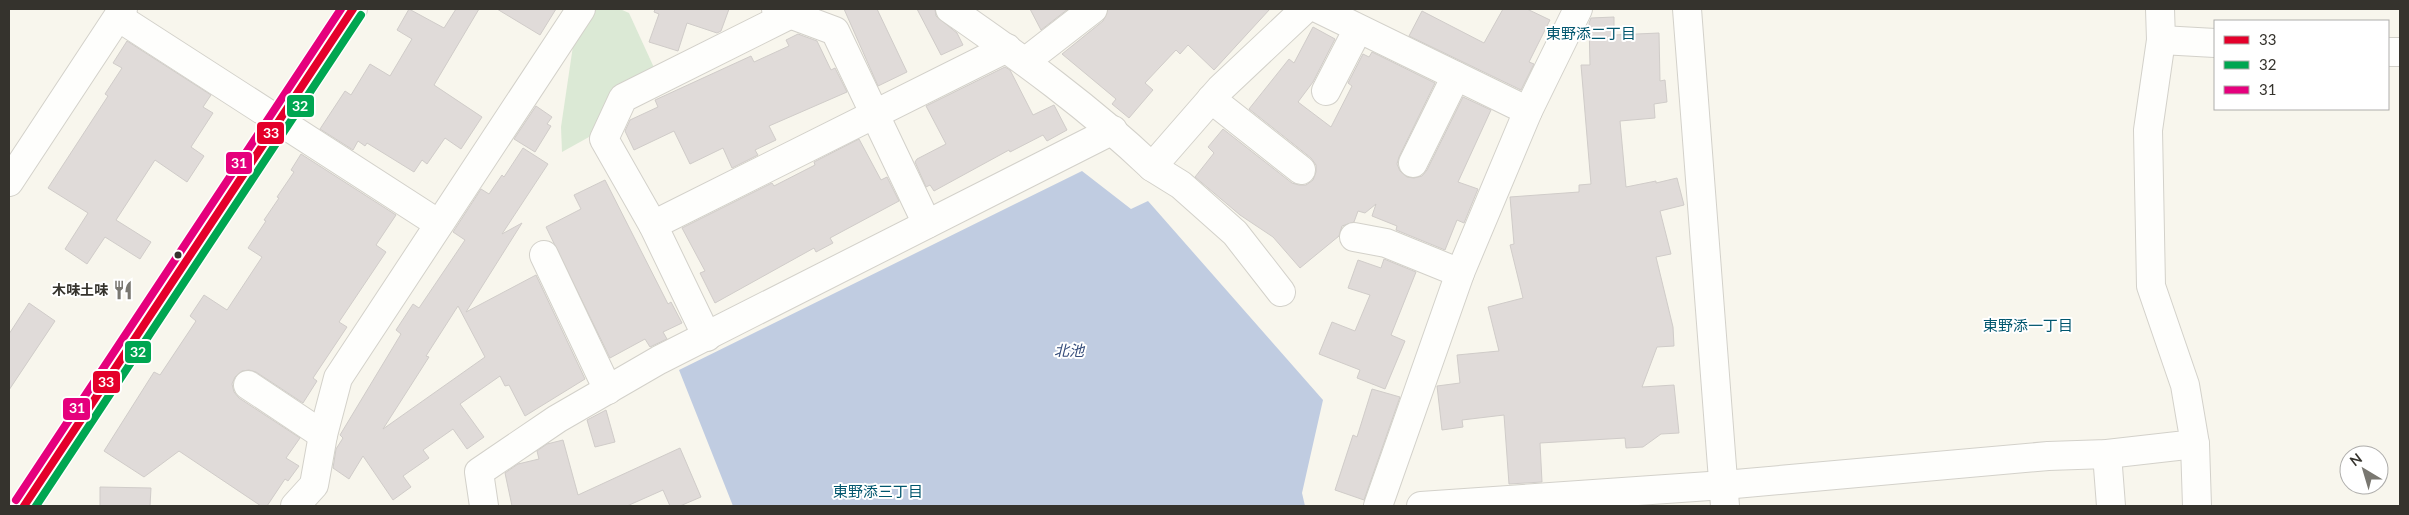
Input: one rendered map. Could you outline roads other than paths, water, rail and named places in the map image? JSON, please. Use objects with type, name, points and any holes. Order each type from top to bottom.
[{"type":"street","points":[[22,501],[353,9]]},
{"type":"street","points":[[295,506],[314,485],[322,435],[338,378],[581,9]]},
{"type":"street","points":[[950,9],[1016,55],[1113,130],[1152,167],[1181,185],[1235,233],[1281,292]]},
{"type":"street","points":[[653,225],[874,114],[1016,55],[1093,9]]},
{"type":"street","points":[[1152,167],[1211,99],[1305,9]]},
{"type":"street","points":[[1319,9],[1528,111]]},
{"type":"street","points":[[1378,506],[1460,273],[1528,111],[1578,9]]},
{"type":"street","points":[[1686,9],[1724,496]]},
{"type":"street","points":[[2160,9],[2161,40],[2148,130],[2151,286],[2185,384],[2195,444],[2197,506]]},
{"type":"street","points":[[707,337],[653,225],[604,139],[623,98],[783,12],[835,31],[927,224]]},
{"type":"street","points":[[9,182],[120,13],[440,224]]},
{"type":"street","points":[[1326,91],[1358,29]]},
{"type":"street","points":[[2161,40],[2214,42]]},
{"type":"street","points":[[1413,163],[1456,76]]},
{"type":"street","points":[[1211,99],[1301,170]]},
{"type":"street","points":[[484,506],[479,472],[558,420],[608,390],[659,360],[1113,130]]},
{"type":"street","points":[[1354,237],[1386,243],[1460,273]]},
{"type":"street","points":[[544,255],[608,390]]},
{"type":"street","points":[[248,385],[322,435]]},
{"type":"street","points":[[1421,506],[1724,496],[2048,456],[2107,454],[2195,444]]},
{"type":"street","points":[[2107,454],[2111,506]]},
{"type":"water","name":"北池","points":[[1082,171],[1131,209],[1148,201],[1323,400],[1302,493],[1305,506],[733,506],[679,370]]},
{"type":"place","name":"木味土味","points":[[123,290]]},
{"type":"district","name":"東野添二丁目","points":[[1591,34]]},
{"type":"district","name":"東野添一丁目","points":[[2028,326]]},
{"type":"district","name":"東野添三丁目","points":[[878,492]]}]
